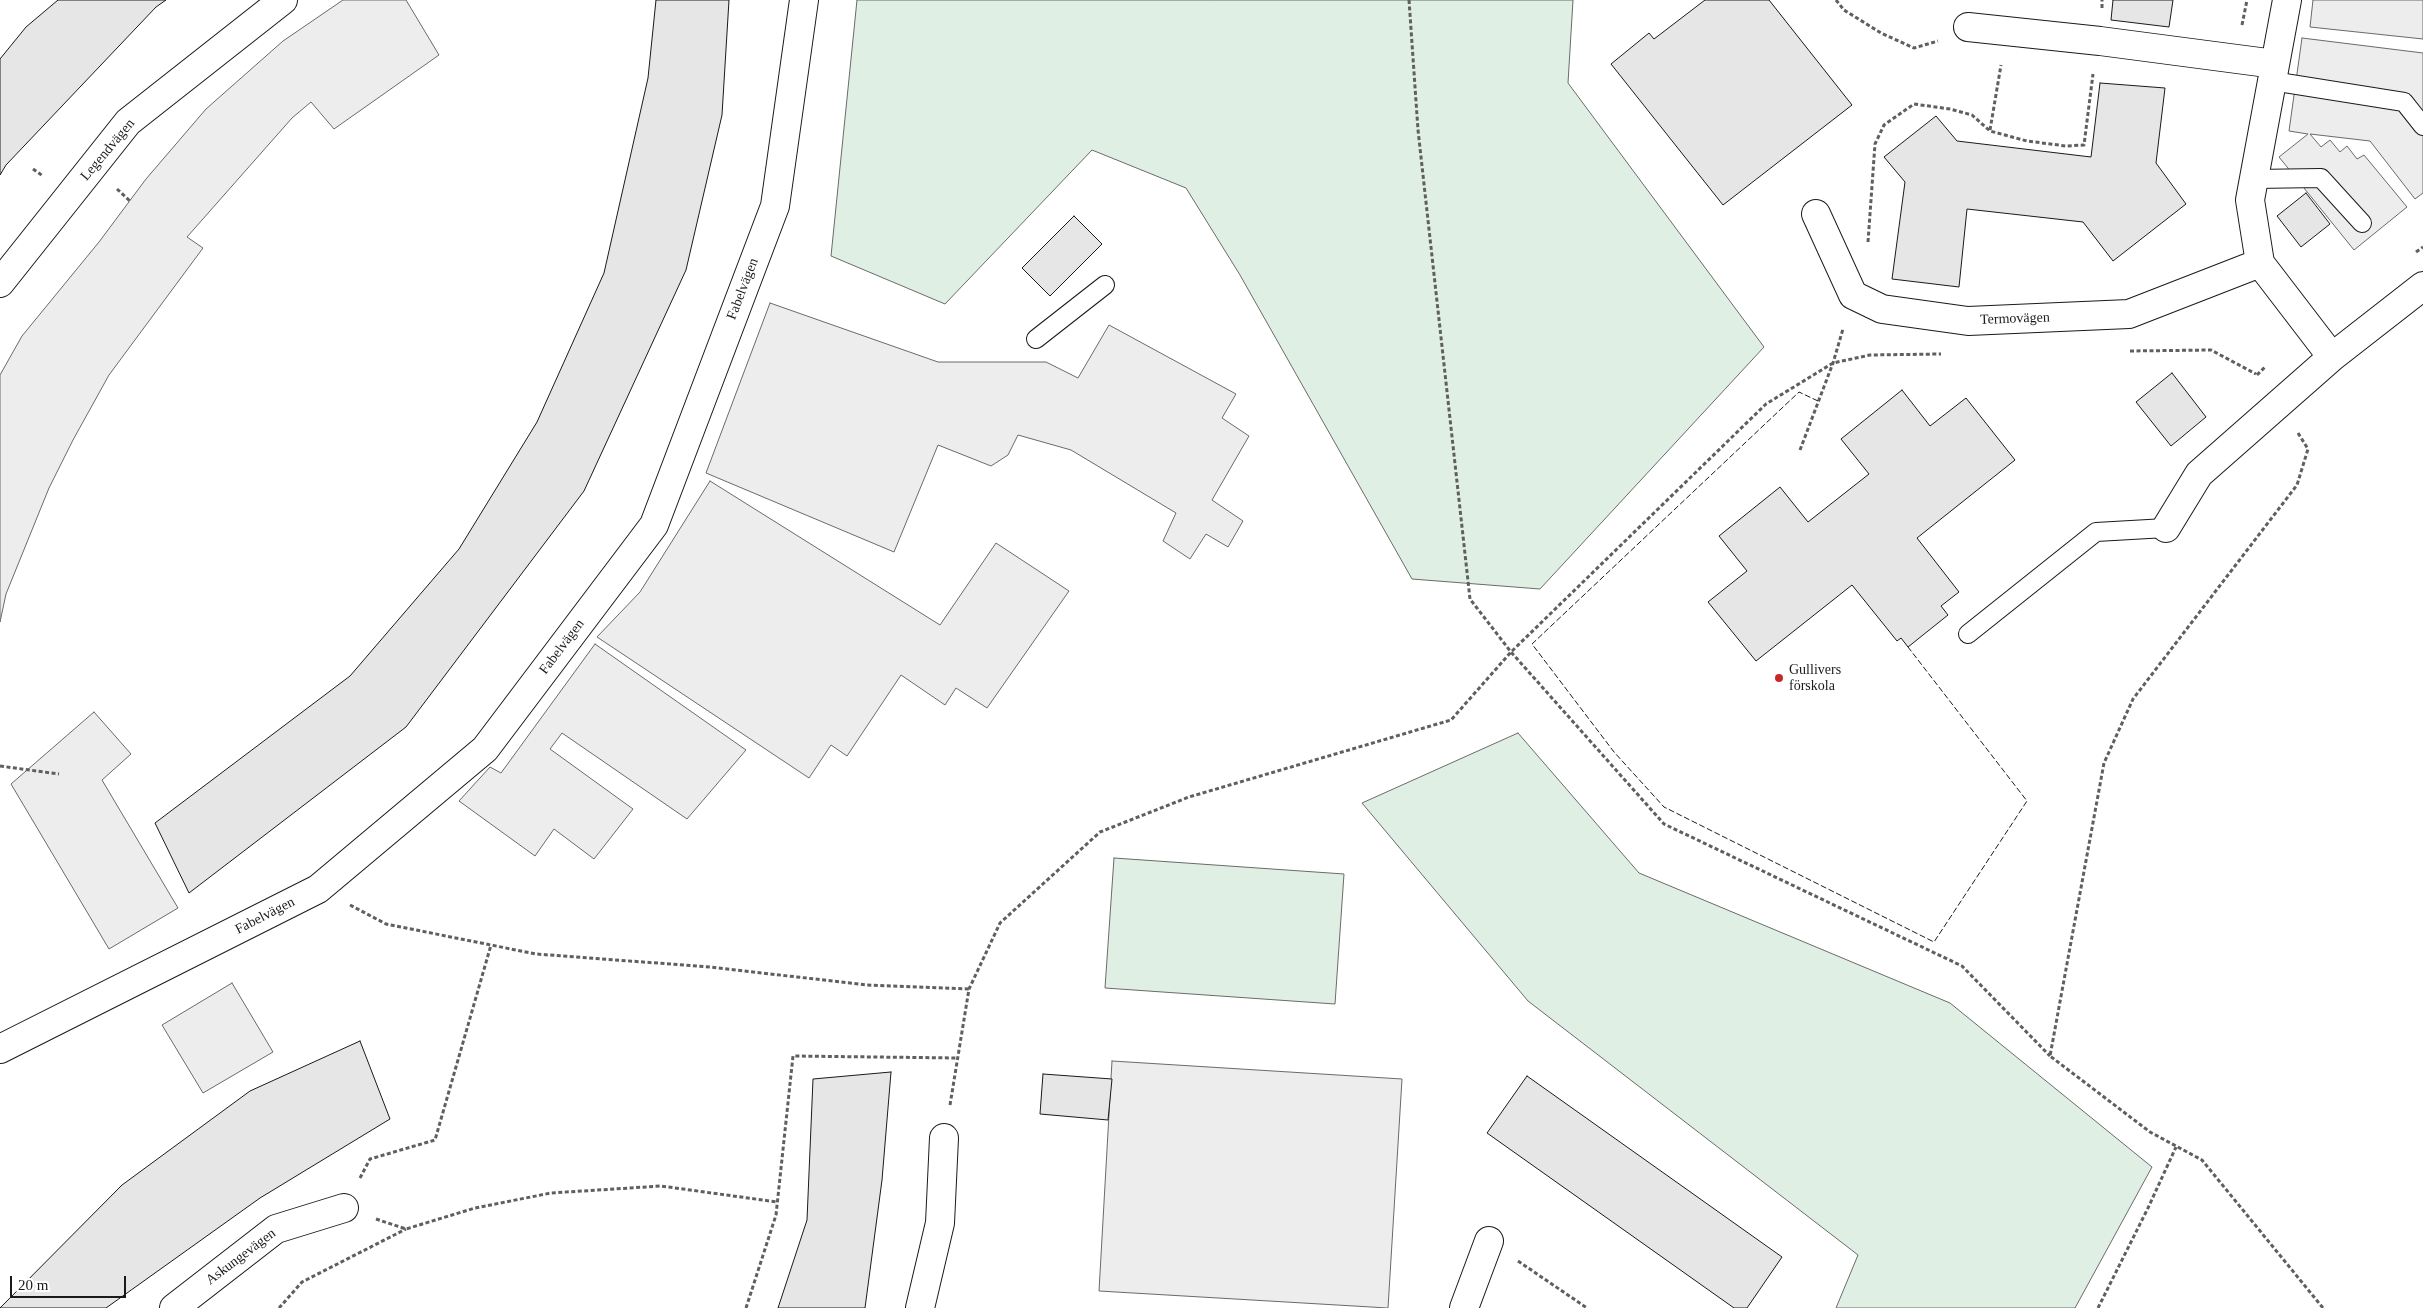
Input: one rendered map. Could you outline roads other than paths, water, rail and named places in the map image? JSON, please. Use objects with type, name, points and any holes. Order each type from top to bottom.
[{"type":"street","name":"Legendvägen","points":[[0,283],[128,122],[283,0]]},
{"type":"street","name":"Fabelvägen","points":[[0,1049],[318,889],[484,749],[654,525],[775,206],[804,0]]},
{"type":"street","points":[[2287,0],[2250,200],[2260,263],[2332,357]]},
{"type":"street","points":[[1968,27],[2100,41],[2274,73]]},
{"type":"street","name":"Termovägen","points":[[1816,214],[1853,296],[1882,309],[1968,320],[2129,314],[2260,263]]},
{"type":"street","points":[[2166,528],[2199,474],[2332,357],[2423,286]]},
{"type":"street","points":[[920,1308],[940,1223],[944,1138]]},
{"type":"street","name":"Askungevägen","points":[[174,1308],[276,1229],[344,1208]]},
{"type":"street","points":[[1464,1308],[1489,1241]]},
{"type":"lane","points":[[2274,73],[2404,102],[2423,126]]},
{"type":"lane","points":[[2254,179],[2321,178],[2362,223]]},
{"type":"lane","points":[[1036,339],[1105,285]]},
{"type":"lane","points":[[1968,634],[2096,532],[2166,528]]},
{"type":"place","name":"Gullivers förskola","points":[[1779,678]]}]
